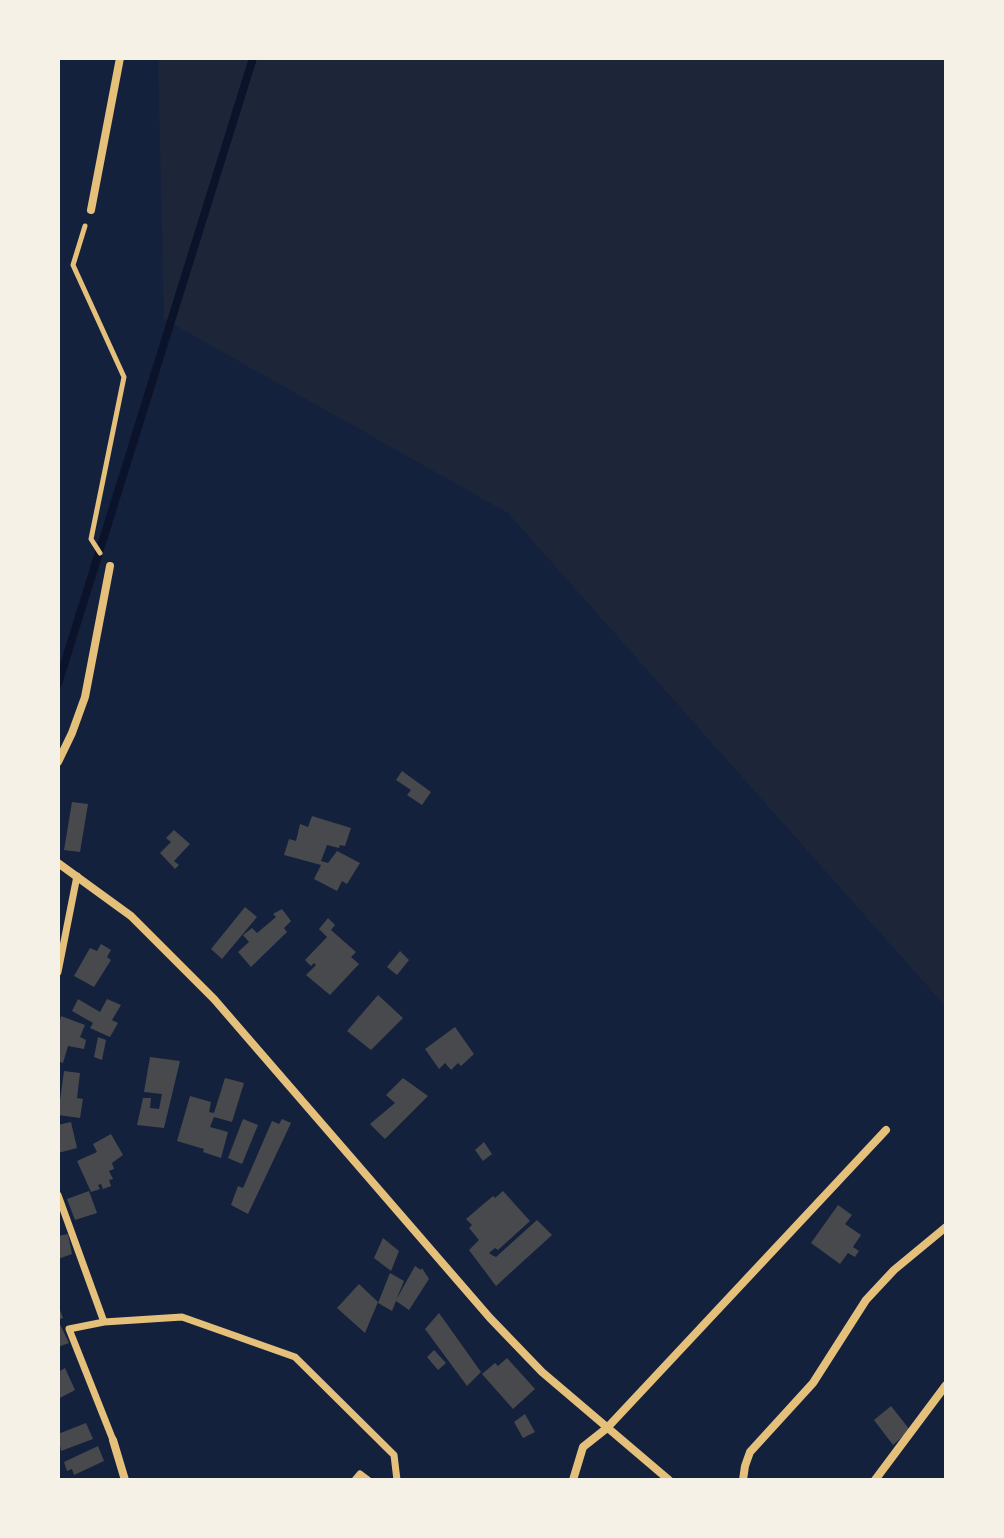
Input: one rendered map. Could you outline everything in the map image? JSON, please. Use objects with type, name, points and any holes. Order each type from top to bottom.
[{"type":"street","points":[[91,210],[120,58]]},
{"type":"street","points":[[58,762],[85,697],[110,566]]},
{"type":"street","points":[[58,863],[131,916],[214,999],[490,1318],[542,1372],[669,1480]]},
{"type":"street","points":[[58,972],[77,876]]},
{"type":"street","points":[[573,1480],[583,1447],[607,1428],[886,1130]]},
{"type":"street","points":[[58,1195],[104,1322]]},
{"type":"street","points":[[743,1480],[750,1452],[813,1383],[866,1300],[894,1270],[946,1227]]},
{"type":"street","points":[[125,1480],[113,1440],[69,1329],[104,1322],[182,1317],[295,1357],[394,1455],[394,1479]]},
{"type":"street","points":[[875,1480],[946,1385]]},
{"type":"street","points":[[355,1480],[360,1474],[368,1480]]},
{"type":"path","points":[[91,210],[73,265],[124,377],[91,539],[110,566]]},
{"type":"shaded area","points":[[158,58],[946,58],[946,1007],[508,513],[164,319]]},
{"type":"building","points":[[402,771],[431,792],[422,805],[407,795],[411,790],[396,780]]},
{"type":"building","points":[[72,802],[88,804],[80,852],[64,850]]},
{"type":"building","points":[[312,816],[351,828],[345,846],[327,845],[321,861],[328,863],[337,851],[360,863],[347,884],[342,881],[337,891],[314,879],[321,865],[284,855],[289,839],[296,841],[300,824],[308,827]]},
{"type":"building","points":[[174,830],[190,844],[174,861],[179,865],[175,869],[160,853],[171,842],[166,838]]},
{"type":"building","points":[[245,907],[257,917],[222,959],[211,949]]},
{"type":"building","points":[[282,909],[291,921],[284,928],[287,932],[251,967],[238,952],[249,942],[243,935],[252,928],[257,933],[276,917],[273,914]]},
{"type":"building","points":[[328,918],[335,925],[331,930],[356,952],[351,957],[359,964],[330,995],[306,975],[316,965],[311,966],[305,960],[327,937],[319,929]]},
{"type":"building","points":[[101,944],[111,950],[107,957],[111,960],[94,987],[74,976],[90,948],[97,951]]},
{"type":"building","points":[[400,951],[409,960],[397,975],[387,967]]},
{"type":"building","points":[[378,995],[403,1018],[371,1050],[347,1031]]},
{"type":"building","points":[[78,999],[100,1012],[107,999],[121,1005],[112,1020],[118,1023],[110,1037],[90,1028],[93,1023],[72,1011]]},
{"type":"building","points":[[61,1016],[85,1025],[80,1037],[86,1040],[84,1049],[68,1046],[63,1063],[58,1061]]},
{"type":"building","points":[[455,1027],[474,1054],[461,1066],[458,1063],[451,1070],[445,1063],[439,1069],[425,1049]]},
{"type":"building","points":[[98,1037],[106,1040],[102,1060],[94,1057]]},
{"type":"building","points":[[150,1057],[180,1061],[164,1128],[137,1125],[143,1098],[151,1098],[150,1108],[159,1109],[162,1094],[144,1092]]},
{"type":"building","points":[[64,1071],[80,1073],[77,1098],[83,1099],[80,1118],[58,1115]]},
{"type":"building","points":[[225,1078],[244,1083],[232,1122],[214,1117],[210,1127],[228,1132],[221,1158],[177,1141],[190,1096],[211,1102],[209,1112],[214,1113]]},
{"type":"building","points":[[403,1078],[428,1096],[385,1139],[370,1124],[395,1103],[386,1095]]},
{"type":"building","points":[[243,1119],[258,1125],[242,1164],[228,1158]]},
{"type":"building","points":[[282,1119],[291,1123],[248,1214],[231,1205],[238,1186],[243,1188],[272,1121],[279,1124]]},
{"type":"building","points":[[71,1122],[77,1148],[58,1153],[58,1125]]},
{"type":"building","points":[[111,1134],[123,1155],[112,1163],[114,1169],[109,1171],[113,1179],[109,1180],[111,1186],[103,1189],[101,1184],[98,1185],[100,1189],[91,1192],[77,1161],[97,1152],[93,1144]]},
{"type":"building","points":[[484,1142],[492,1154],[483,1161],[475,1150]]},
{"type":"building","points":[[89,1191],[97,1213],[75,1220],[67,1199]]},
{"type":"building","points":[[503,1191],[530,1221],[498,1250],[495,1248],[489,1253],[496,1257],[537,1220],[552,1235],[496,1286],[469,1250],[479,1240],[466,1219]]},
{"type":"building","points":[[838,1205],[852,1215],[845,1224],[861,1235],[853,1247],[859,1251],[855,1257],[848,1253],[840,1264],[811,1243]]},
{"type":"building","points":[[68,1234],[72,1254],[58,1259],[58,1236]]},
{"type":"building","points":[[383,1238],[399,1251],[391,1271],[374,1258]]},
{"type":"building","points":[[415,1266],[422,1268],[429,1279],[409,1310],[396,1301],[392,1311],[378,1303],[390,1273],[404,1281],[396,1300]]},
{"type":"building","points":[[359,1284],[378,1302],[365,1333],[337,1308]]},
{"type":"building","points":[[439,1313],[481,1372],[467,1386],[425,1329]]},
{"type":"building","points":[[58,1320],[69,1343],[58,1347]]},
{"type":"building","points":[[434,1350],[446,1363],[438,1370],[427,1357]]},
{"type":"building","points":[[507,1358],[535,1389],[513,1409],[482,1374]]},
{"type":"building","points":[[65,1368],[75,1390],[58,1399],[58,1372]]},
{"type":"building","points":[[891,1406],[910,1430],[893,1445],[874,1420]]},
{"type":"building","points":[[525,1414],[535,1432],[523,1438],[514,1422]]},
{"type":"building","points":[[86,1423],[93,1439],[61,1451],[58,1434]]},
{"type":"building","points":[[98,1446],[104,1461],[74,1475],[72,1469],[67,1471],[64,1462]]},
{"type":"waterway","points":[[58,684],[253,58]]}]
